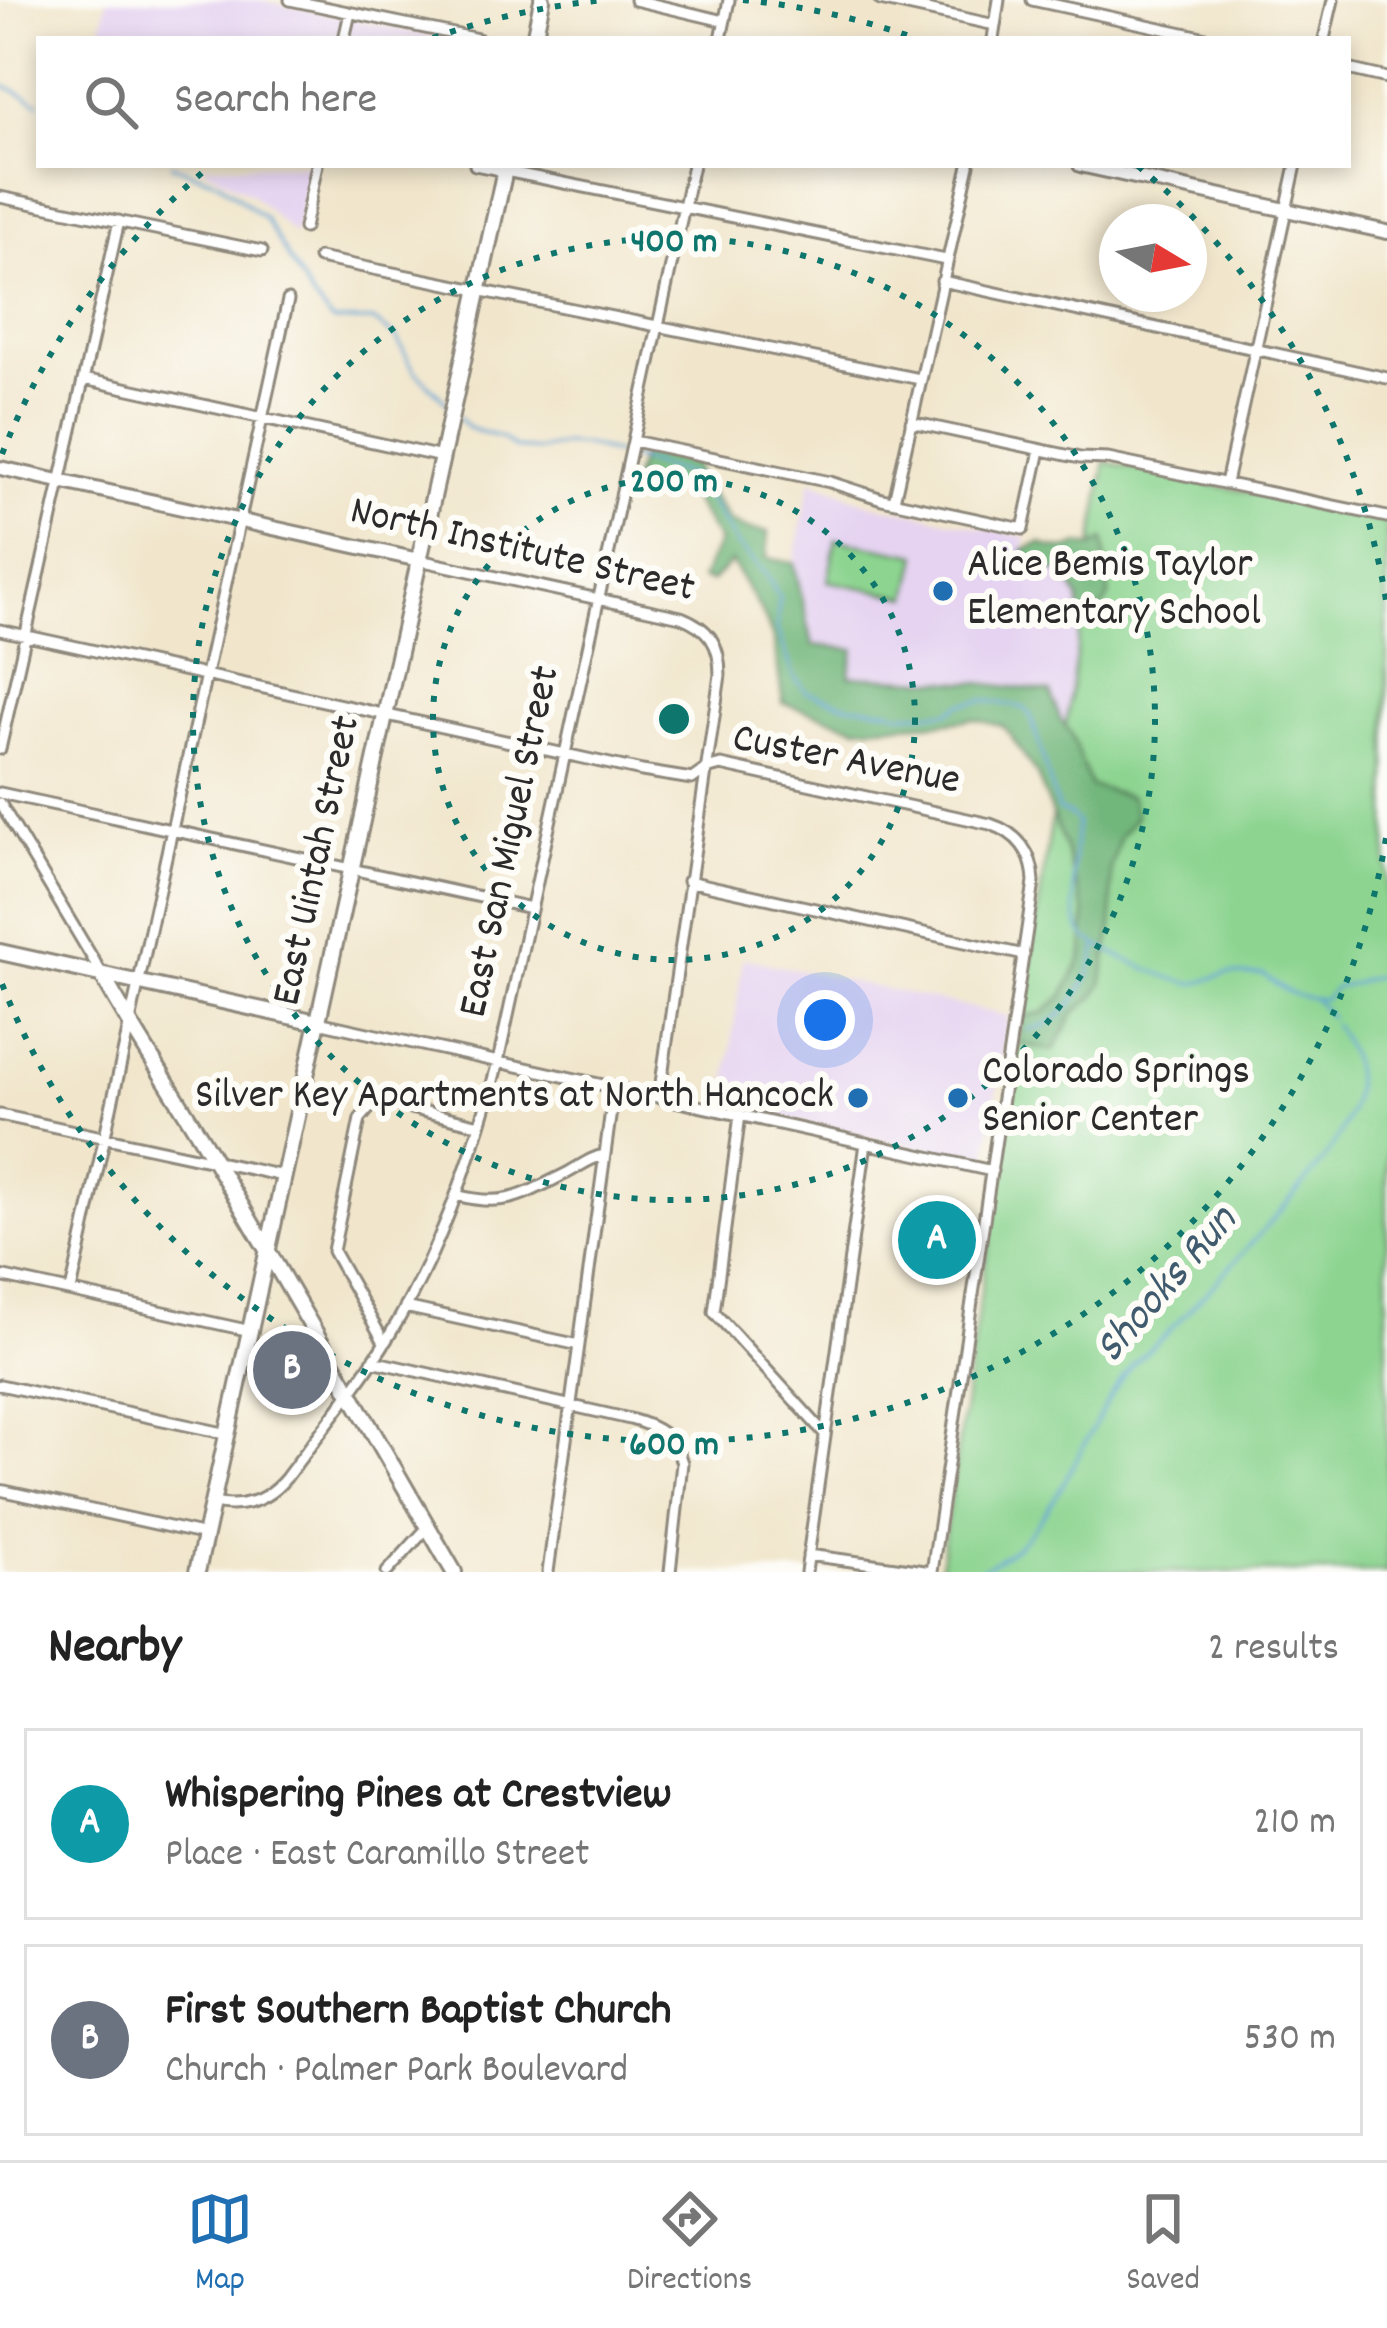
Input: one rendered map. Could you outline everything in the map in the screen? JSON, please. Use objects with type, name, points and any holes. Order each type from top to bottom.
[{"type":"main road","points":[[534,36],[542,0]]},
{"type":"main road","name":"East Uintah Street","points":[[197,1572],[505,168]]},
{"type":"main road","points":[[0,952],[317,1022]]},
{"type":"main road","points":[[102,975],[454,1572]]},
{"type":"main road","points":[[256,1302],[274,1291],[295,1297]]},
{"type":"street","points":[[290,0],[463,36]]},
{"type":"street","points":[[635,0],[724,21]]},
{"type":"street","points":[[722,36],[729,0]]},
{"type":"street","points":[[880,0],[911,3],[995,25]]},
{"type":"street","points":[[993,36],[999,0]]},
{"type":"street","points":[[1032,0],[1197,36]]},
{"type":"street","points":[[1325,36],[1333,0]]},
{"type":"street","points":[[345,36],[350,13]]},
{"type":"street","points":[[1351,70],[1387,78]]},
{"type":"street","points":[[304,228],[316,168]]},
{"type":"street","points":[[505,168],[946,260]]},
{"type":"street","name":"East San Miguel Street","points":[[213,1503],[246,1504],[273,1492],[373,1361],[405,1307],[456,1195],[497,1063],[692,168]]},
{"type":"street","points":[[894,502],[968,168]]},
{"type":"street","points":[[1094,168],[1387,232]]},
{"type":"street","points":[[1226,483],[1295,168]]},
{"type":"street","points":[[0,196],[262,251]]},
{"type":"street","points":[[0,749],[119,221]]},
{"type":"street","points":[[319,258],[920,379]]},
{"type":"street","points":[[942,280],[1387,378]]},
{"type":"street","points":[[71,1291],[288,300]]},
{"type":"street","points":[[84,379],[262,419],[443,450]]},
{"type":"street","points":[[911,422],[1387,517]]},
{"type":"street","points":[[631,452],[830,482],[894,502],[1022,529],[1040,449]]},
{"type":"street","name":"North Institute Street","points":[[0,468],[688,620],[704,629],[714,641],[720,675],[658,1097]]},
{"type":"street","name":"Custer Avenue","points":[[0,630],[692,779],[721,765],[990,824],[1015,836],[1032,864],[1024,955]]},
{"type":"street","points":[[0,793],[531,908]]},
{"type":"street","points":[[0,803],[102,975]]},
{"type":"street","points":[[688,881],[1024,955],[932,1572],[808,1555]]},
{"type":"street","points":[[317,1022],[992,1171]]},
{"type":"street","points":[[122,1059],[129,1053],[147,1054]]},
{"type":"street","points":[[548,1572],[614,1088]]},
{"type":"street","points":[[384,1342],[333,1250],[359,1120],[373,1104],[385,1102],[480,1124]]},
{"type":"street","points":[[0,1115],[283,1176]]},
{"type":"street","points":[[740,1115],[714,1312],[825,1434]]},
{"type":"street","points":[[806,1572],[866,1143]]},
{"type":"street","points":[[456,1195],[484,1202],[506,1201],[605,1155]]},
{"type":"street","points":[[0,1276],[251,1331]]},
{"type":"street","points":[[405,1307],[579,1345]]},
{"type":"street","points":[[373,1361],[650,1424],[676,1447],[683,1472],[670,1572]]},
{"type":"street","points":[[0,1385],[228,1434]]},
{"type":"street","points":[[0,1490],[206,1535]]},
{"type":"street","points":[[387,1572],[428,1527]]},
{"type":"shaded area","points":[[107,0],[260,0],[433,36],[100,36]]},
{"type":"shaded area","points":[[205,168],[309,168],[295,235],[252,195]]},
{"type":"shaded area","name":"Alice Bemis Taylor Elementary School","points":[[811,480],[870,504],[1026,537],[1024,550],[1089,563],[1065,723],[979,683],[848,676],[813,646],[794,563]]},
{"type":"shaded area","points":[[743,958],[1008,1016],[986,1163],[724,1104]]},
{"type":"green space","points":[[644,449],[696,461],[695,470],[729,521],[768,532],[767,558],[794,563],[813,645],[855,649],[849,676],[1050,692],[1090,786],[1131,797],[1136,817],[1120,837],[1111,868],[1112,926],[1102,984],[1074,1013],[1054,1050],[1018,1044],[1022,1016],[1043,1013],[1063,996],[1083,956],[1085,914],[1037,775],[1008,732],[973,719],[857,727],[783,703],[774,641],[731,562],[711,582],[701,579],[719,542],[685,488],[632,480]]},
{"type":"green space","points":[[1105,462],[1387,522],[1387,1572],[939,1572]]},
{"type":"green space","points":[[836,539],[918,555],[909,597],[828,581]]},
{"type":"green space","points":[[1104,540],[1109,596],[1103,607],[1081,618],[1078,598],[1064,573],[1027,563],[1023,550],[1041,543],[1060,549],[1079,544],[1092,547]]},
{"type":"waterway","name":"Shooks Run","points":[[0,83],[36,101]]},
{"type":"waterway","name":"Shooks Run","points":[[179,168],[219,182],[265,219],[311,296],[332,321],[373,321],[396,337],[414,370],[449,405]]},
{"type":"waterway","name":"Shooks Run","points":[[459,417],[468,428],[502,438],[514,448],[589,446],[694,476],[737,545],[765,573],[779,597],[777,630],[795,678],[807,692],[900,714],[948,712],[984,700],[1024,708],[1031,716],[1058,810],[1077,822],[1075,910],[1082,933],[1100,946],[1182,981],[1263,974],[1291,993],[1314,999],[1324,999],[1336,987],[1387,977]]},
{"type":"waterway","name":"Shooks Run","points":[[1028,1030],[1054,1019],[1075,999],[1097,946]]},
{"type":"waterway","name":"Shooks Run","points":[[1315,1000],[1330,1017]]},
{"type":"waterway","name":"Shooks Run","points":[[976,1572],[1011,1551],[1037,1524],[1128,1371],[1256,1238],[1332,1147],[1350,1110],[1355,1084],[1348,1048],[1333,1023]]},
{"type":"place","name":"Alice Bemis Taylor Elementary School","points":[[943,591]]},
{"type":"place","name":"Silver Key Apartments at North Hancock","points":[[858,1098]]},
{"type":"place","name":"Colorado Springs Senior Center","points":[[958,1098]]},
{"type":"place","name":"Whispering Pines at Crestview","points":[[937,1240]]},
{"type":"place","name":"First Southern Baptist Church","points":[[292,1370]]}]
